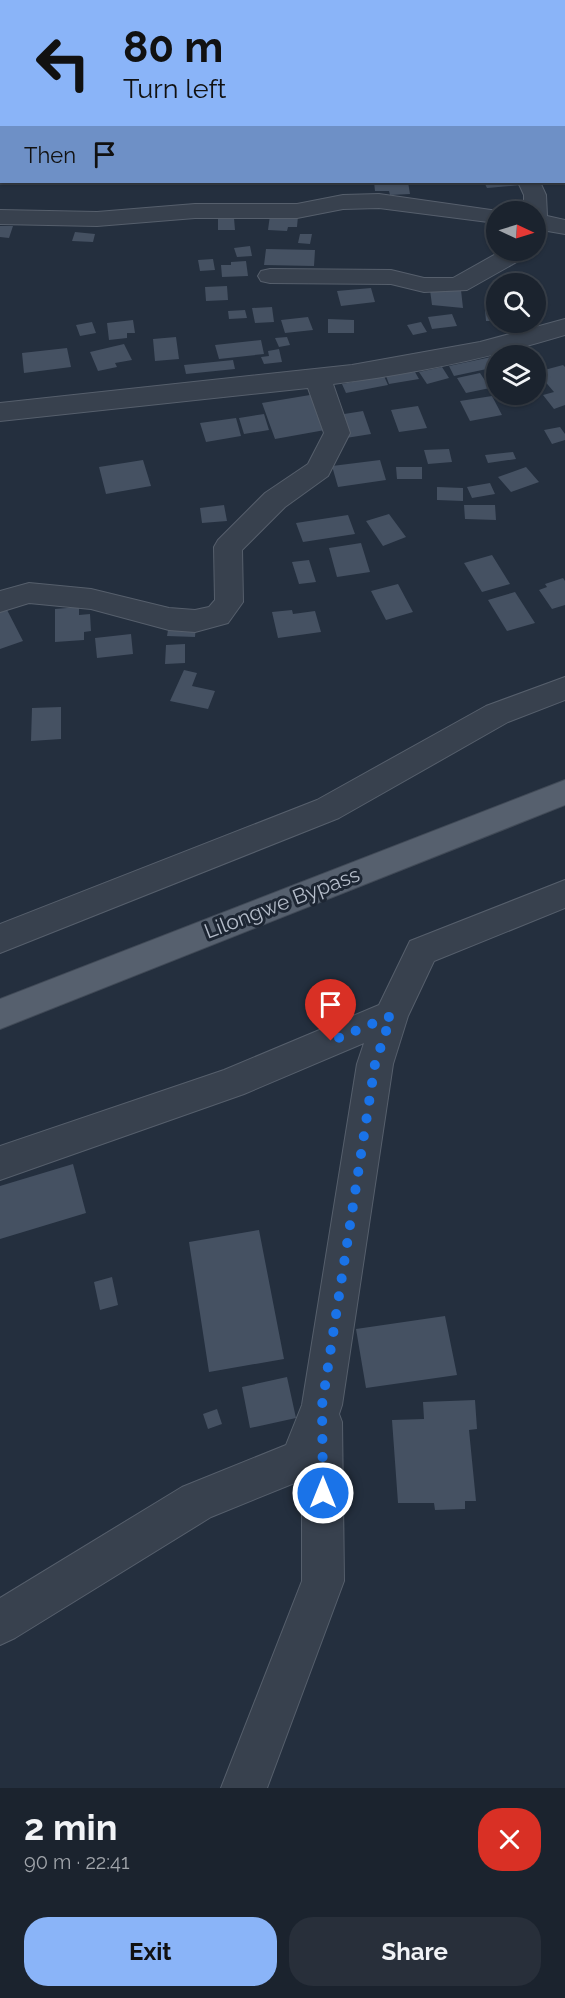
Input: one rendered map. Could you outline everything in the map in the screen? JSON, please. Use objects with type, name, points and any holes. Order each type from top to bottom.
[{"type":"main road","name":"Lilongwe Bypass","points":[[0,1014],[565,792]]},
{"type":"street","points":[[529,183],[535,201]]},
{"type":"street","points":[[0,217],[97,219],[195,211],[297,211],[343,202],[379,201],[486,215]]},
{"type":"street","points":[[546,224],[565,227]]},
{"type":"street","points":[[270,276],[391,277],[424,285],[458,285],[501,261]]},
{"type":"street","points":[[0,412],[318,379],[408,365],[508,345],[565,327]]},
{"type":"street","points":[[0,602],[29,592],[91,599],[169,619],[195,621],[218,616],[229,602],[228,547],[274,500],[318,470],[337,433],[318,379]]},
{"type":"street","points":[[0,939],[328,809],[497,714],[565,688]]},
{"type":"street","points":[[244,1788],[324,1581],[322,1405],[375,1064],[391,1016],[422,951],[565,894]]},
{"type":"street","points":[[0,1163],[231,1083],[391,1016]]},
{"type":"street","points":[[0,1623],[197,1502],[301,1460],[322,1405]]},
{"type":"building","points":[[374,183],[408,183],[410,194],[390,195],[389,191],[375,191]]},
{"type":"building","points":[[484,183],[521,183],[522,185],[487,188]]},
{"type":"building","points":[[270,215],[298,216],[297,227],[288,227],[287,231],[268,230]]},
{"type":"building","points":[[234,218],[235,230],[218,230],[218,219]]},
{"type":"building","points":[[0,226],[13,226],[9,238],[0,237]]},
{"type":"building","points":[[75,232],[95,234],[93,242],[72,241]]},
{"type":"building","points":[[300,234],[312,234],[310,244],[298,243]]},
{"type":"building","points":[[250,246],[252,256],[237,257],[234,248]]},
{"type":"building","points":[[266,249],[315,250],[314,266],[264,265]]},
{"type":"building","points":[[213,259],[215,270],[200,271],[198,260]]},
{"type":"building","points":[[246,261],[248,276],[222,277],[221,265]]},
{"type":"building","points":[[227,286],[228,300],[206,301],[205,287]]},
{"type":"building","points":[[371,288],[375,302],[341,306],[337,291]]},
{"type":"building","points":[[430,290],[461,290],[463,308],[432,305]]},
{"type":"building","points":[[272,307],[274,322],[255,323],[252,308]]},
{"type":"building","points":[[245,310],[247,318],[229,319],[228,311]]},
{"type":"building","points":[[452,314],[457,326],[432,329],[428,317]]},
{"type":"building","points":[[308,317],[313,330],[285,333],[281,320]]},
{"type":"building","points":[[328,319],[354,320],[354,333],[328,333]]},
{"type":"building","points":[[133,320],[135,333],[127,333],[127,338],[109,340],[107,323]]},
{"type":"building","points":[[92,322],[96,333],[80,336],[76,325]]},
{"type":"building","points":[[421,322],[427,332],[413,335],[407,325]]},
{"type":"building","points":[[176,337],[179,359],[155,361],[153,339]]},
{"type":"building","points":[[287,337],[290,345],[279,347],[275,338]]},
{"type":"building","points":[[261,340],[264,354],[219,359],[215,345]]},
{"type":"building","points":[[124,344],[132,360],[115,363],[117,367],[98,371],[90,352]]},
{"type":"building","points":[[67,348],[71,367],[24,373],[22,353]]},
{"type":"building","points":[[279,349],[282,362],[264,364],[261,357],[269,356],[268,351]]},
{"type":"building","points":[[486,358],[486,369],[454,376],[449,366]]},
{"type":"building","points":[[233,360],[235,369],[186,374],[184,365]]},
{"type":"building","points":[[563,365],[565,367],[565,405],[554,409],[546,399],[546,394],[554,392],[546,383],[546,370]]},
{"type":"building","points":[[442,367],[449,378],[427,384],[419,372]]},
{"type":"building","points":[[415,372],[419,379],[389,384],[386,376]]},
{"type":"building","points":[[480,373],[486,382],[486,389],[466,393],[457,378]]},
{"type":"building","points":[[384,376],[388,385],[346,393],[342,384]]},
{"type":"building","points":[[310,395],[325,430],[275,439],[262,403]]},
{"type":"building","points":[[486,397],[486,405],[497,405],[502,415],[470,421],[460,401]]},
{"type":"building","points":[[418,406],[427,428],[399,432],[391,410]]},
{"type":"building","points":[[363,411],[371,434],[346,438],[338,415]]},
{"type":"building","points":[[264,414],[269,430],[244,434],[239,418]]},
{"type":"building","points":[[236,418],[241,436],[206,442],[200,423]]},
{"type":"building","points":[[560,427],[565,434],[565,440],[552,444],[544,430]]},
{"type":"building","points":[[449,449],[452,462],[428,464],[424,450]]},
{"type":"building","points":[[513,452],[516,459],[488,463],[485,455]]},
{"type":"building","points":[[143,460],[151,486],[106,494],[99,467]]},
{"type":"building","points":[[380,460],[386,480],[338,487],[332,466]]},
{"type":"building","points":[[396,467],[422,467],[422,479],[397,479]]},
{"type":"building","points":[[526,467],[539,482],[511,492],[498,477]]},
{"type":"building","points":[[490,483],[495,494],[472,498],[467,487]]},
{"type":"building","points":[[437,487],[463,488],[463,501],[437,500]]},
{"type":"building","points":[[224,505],[227,521],[202,523],[200,508]]},
{"type":"building","points":[[464,505],[495,505],[496,520],[465,519]]},
{"type":"building","points":[[389,514],[406,537],[383,546],[366,521]]},
{"type":"building","points":[[348,515],[355,534],[303,542],[296,523]]},
{"type":"building","points":[[361,543],[370,572],[337,577],[329,548]]},
{"type":"building","points":[[492,555],[510,584],[482,592],[464,563]]},
{"type":"building","points":[[309,560],[316,582],[299,584],[292,562]]},
{"type":"building","points":[[563,578],[565,605],[552,609],[539,590],[547,587],[545,584]]},
{"type":"building","points":[[398,584],[413,612],[386,620],[371,591]]},
{"type":"building","points":[[515,592],[535,623],[507,631],[488,600]]},
{"type":"building","points":[[4,604],[23,641],[0,649],[0,606]]},
{"type":"building","points":[[79,607],[79,615],[90,614],[91,631],[84,632],[84,640],[55,642],[55,609]]},
{"type":"building","points":[[292,610],[293,614],[315,611],[321,632],[278,638],[272,612]]},
{"type":"building","points":[[169,624],[196,625],[195,637],[167,636]]},
{"type":"building","points":[[131,634],[133,654],[97,658],[95,638]]},
{"type":"building","points":[[185,644],[185,663],[165,664],[166,645]]},
{"type":"building","points":[[184,670],[197,673],[192,686],[215,691],[208,709],[170,701]]},
{"type":"building","points":[[61,707],[61,739],[31,741],[32,708]]},
{"type":"building","points":[[73,1164],[86,1213],[0,1239],[0,1186]]},
{"type":"building","points":[[259,1230],[284,1359],[209,1372],[189,1242]]},
{"type":"building","points":[[112,1277],[118,1305],[100,1310],[94,1282]]},
{"type":"building","points":[[445,1316],[457,1375],[366,1388],[356,1329]]},
{"type":"building","points":[[287,1377],[296,1418],[250,1428],[242,1387]]},
{"type":"building","points":[[475,1400],[477,1429],[469,1430],[476,1501],[465,1501],[465,1509],[435,1510],[434,1503],[398,1503],[392,1420],[424,1419],[423,1402]]},
{"type":"building","points":[[217,1409],[222,1424],[208,1429],[203,1414]]},
{"type":"route","points":[[323,1493],[322,1405],[375,1064],[391,1016],[331,1041]]}]
